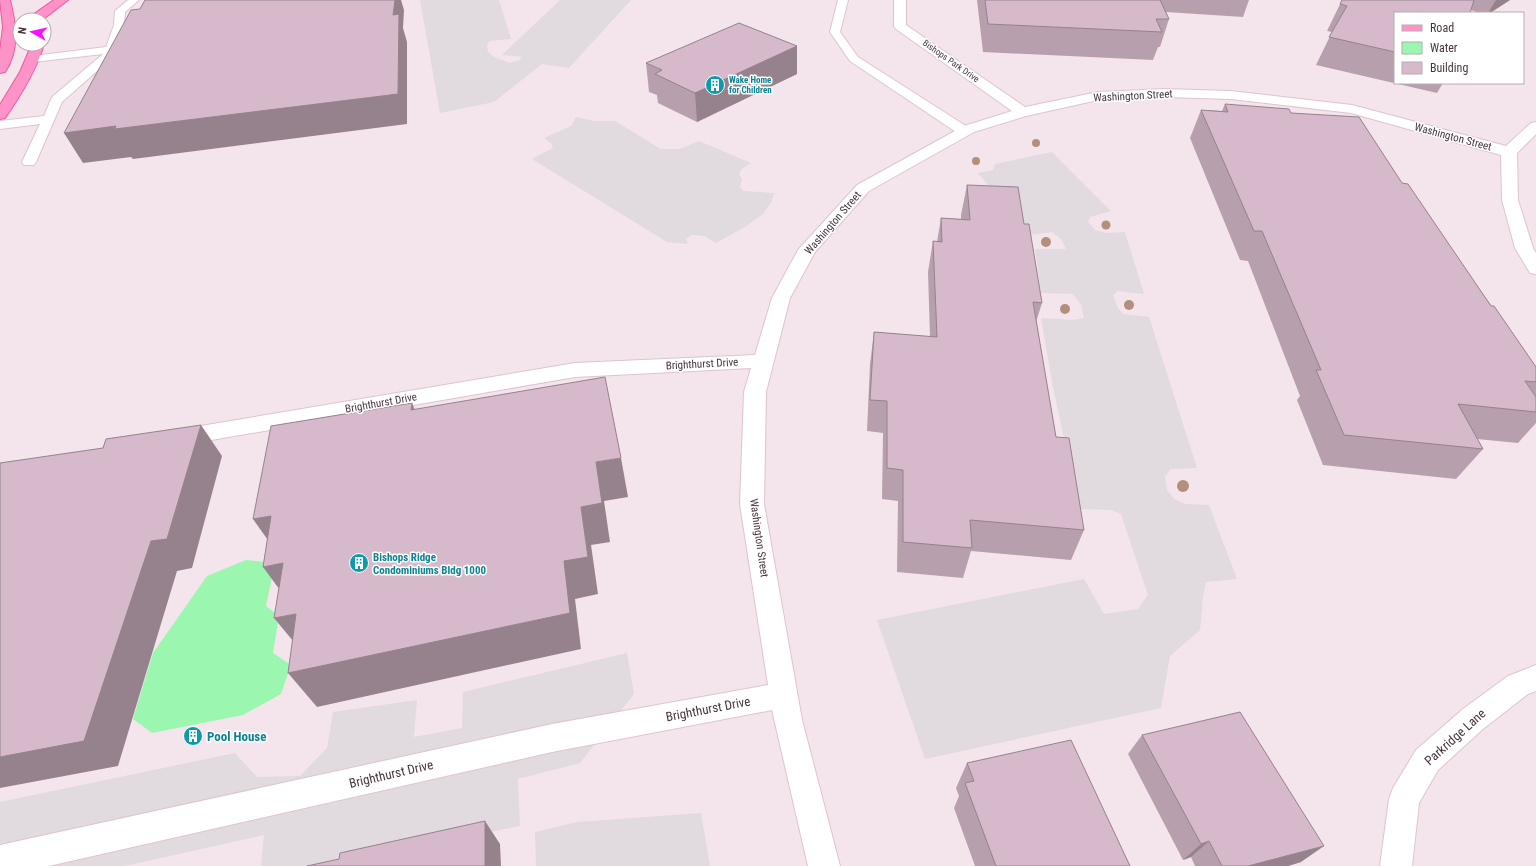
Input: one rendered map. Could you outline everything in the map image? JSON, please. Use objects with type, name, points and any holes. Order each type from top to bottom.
[{"type":"main road","points":[[0,69],[8,50],[10,32],[10,20],[4,0]]},
{"type":"main road","points":[[41,12],[62,0]]},
{"type":"main road","points":[[0,115],[18,89],[34,59],[36,52]]},
{"type":"street","name":"Bishops Park Drive","points":[[900,0],[900,26],[1023,112]]},
{"type":"street","name":"Washington Street","points":[[824,866],[788,720],[752,504],[756,392],[781,298],[807,250],[863,188],[964,131],[1023,112],[1098,96],[1164,93],[1231,95],[1352,109],[1509,152]]},
{"type":"street","points":[[1536,126],[1509,152],[1510,200],[1524,248],[1536,269]]},
{"type":"street","name":"Brighthurst Drive","points":[[158,442],[575,370],[764,361]]},
{"type":"street","name":"Parkridge Lane","points":[[1396,866],[1404,799],[1427,760],[1478,715],[1518,685],[1536,678]]},
{"type":"street","name":"Brighthurst Drive","points":[[0,861],[552,738],[784,695]]},
{"type":"lane","points":[[30,162],[56,100],[108,56],[119,25],[120,11],[134,0]]},
{"type":"lane","points":[[843,0],[835,32],[854,59],[964,131]]},
{"type":"lane","points":[[34,59],[109,50]]},
{"type":"lane","points":[[0,125],[49,119]]},
{"type":"shaded area","points":[[420,0],[499,0],[511,39],[490,41],[487,45],[488,52],[494,57],[510,63],[519,60],[522,57],[502,55],[560,0],[631,0],[569,68],[542,64],[494,102],[440,113]]},
{"type":"shaded area","points":[[576,117],[594,121],[615,121],[661,149],[680,149],[699,141],[751,163],[742,169],[739,174],[742,179],[740,187],[743,191],[774,193],[771,203],[763,214],[745,227],[716,243],[704,236],[692,235],[686,239],[688,244],[667,242],[532,159],[553,148],[551,143],[544,138],[571,126]]},
{"type":"shaded area","points":[[1052,152],[1111,211],[1090,217],[1088,222],[1095,230],[1107,233],[1125,232],[1144,294],[1118,291],[1113,295],[1118,308],[1123,314],[1149,317],[1197,468],[1171,469],[1165,476],[1167,490],[1174,499],[1185,504],[1209,505],[1237,579],[1206,582],[1200,630],[1170,656],[1161,708],[925,759],[877,620],[1084,579],[1104,614],[1138,609],[1148,595],[1121,514],[1111,510],[1079,509],[1052,382],[1041,318],[1073,320],[1084,318],[1081,305],[1073,294],[1041,293],[1035,249],[1066,249],[1061,239],[1052,232],[1030,235],[978,173],[993,170],[995,164]]},
{"type":"shaded area","points":[[627,653],[634,694],[580,763],[518,779],[520,826],[317,866],[261,866],[264,835],[125,866],[0,866],[0,802],[235,753],[257,777],[300,776],[327,748],[333,712],[417,700],[414,737],[462,728],[463,692]]},
{"type":"shaded area","points":[[701,813],[710,866],[536,866],[535,832],[577,822]]},
{"type":"water","points":[[246,560],[275,563],[266,606],[279,616],[273,653],[291,665],[281,694],[243,715],[152,733],[133,719],[153,653],[207,576]]},
{"type":"building","points":[[145,0],[395,0],[393,15],[399,14],[398,94],[115,129],[116,126],[64,133],[131,10],[140,9]]},
{"type":"building","points":[[985,0],[1160,0],[1169,19],[1156,19],[1162,32],[988,24]]},
{"type":"building","points":[[1342,0],[1474,0],[1470,12],[1394,12],[1394,52],[1329,37],[1347,6],[1340,4]]},
{"type":"building","points":[[739,23],[797,46],[695,93],[655,74],[662,70],[646,63]]},
{"type":"building","points":[[1225,104],[1289,109],[1291,113],[1359,117],[1402,183],[1408,184],[1491,306],[1494,306],[1536,367],[1536,382],[1525,381],[1536,397],[1536,412],[1458,404],[1483,449],[1344,435],[1316,370],[1321,370],[1262,231],[1254,231],[1201,110],[1228,112]]},
{"type":"building","points":[[967,185],[1018,187],[1024,224],[1029,224],[1042,303],[1033,302],[1056,437],[1069,438],[1084,530],[970,520],[972,548],[903,542],[903,470],[887,468],[887,401],[870,400],[874,332],[937,337],[933,241],[942,242],[941,218],[970,220]]},
{"type":"building","name":"Bishops Ridge Condominiums Bldg 1000","points":[[605,377],[621,458],[596,462],[602,503],[581,507],[588,557],[564,561],[570,613],[288,673],[296,614],[274,618],[283,563],[263,567],[271,516],[253,519],[271,426],[412,403],[411,410]]},
{"type":"building","points":[[201,425],[167,539],[151,541],[84,741],[0,757],[0,463],[103,448],[106,439]]},
{"type":"building","points":[[1240,712],[1324,846],[1248,866],[1222,866],[1209,841],[1201,844],[1142,735]]},
{"type":"building","points":[[1071,740],[1130,866],[996,866],[965,783],[974,781],[967,763]]},
{"type":"building","points":[[485,821],[485,866],[307,866],[339,859],[340,853]]},
{"type":"place","name":"Wake Home for Children","points":[[715,85]]},
{"type":"place","name":"Bishops Ridge Condominiums Bldg 1000","points":[[359,563]]},
{"type":"place","name":"Pool House","points":[[193,736]]}]
